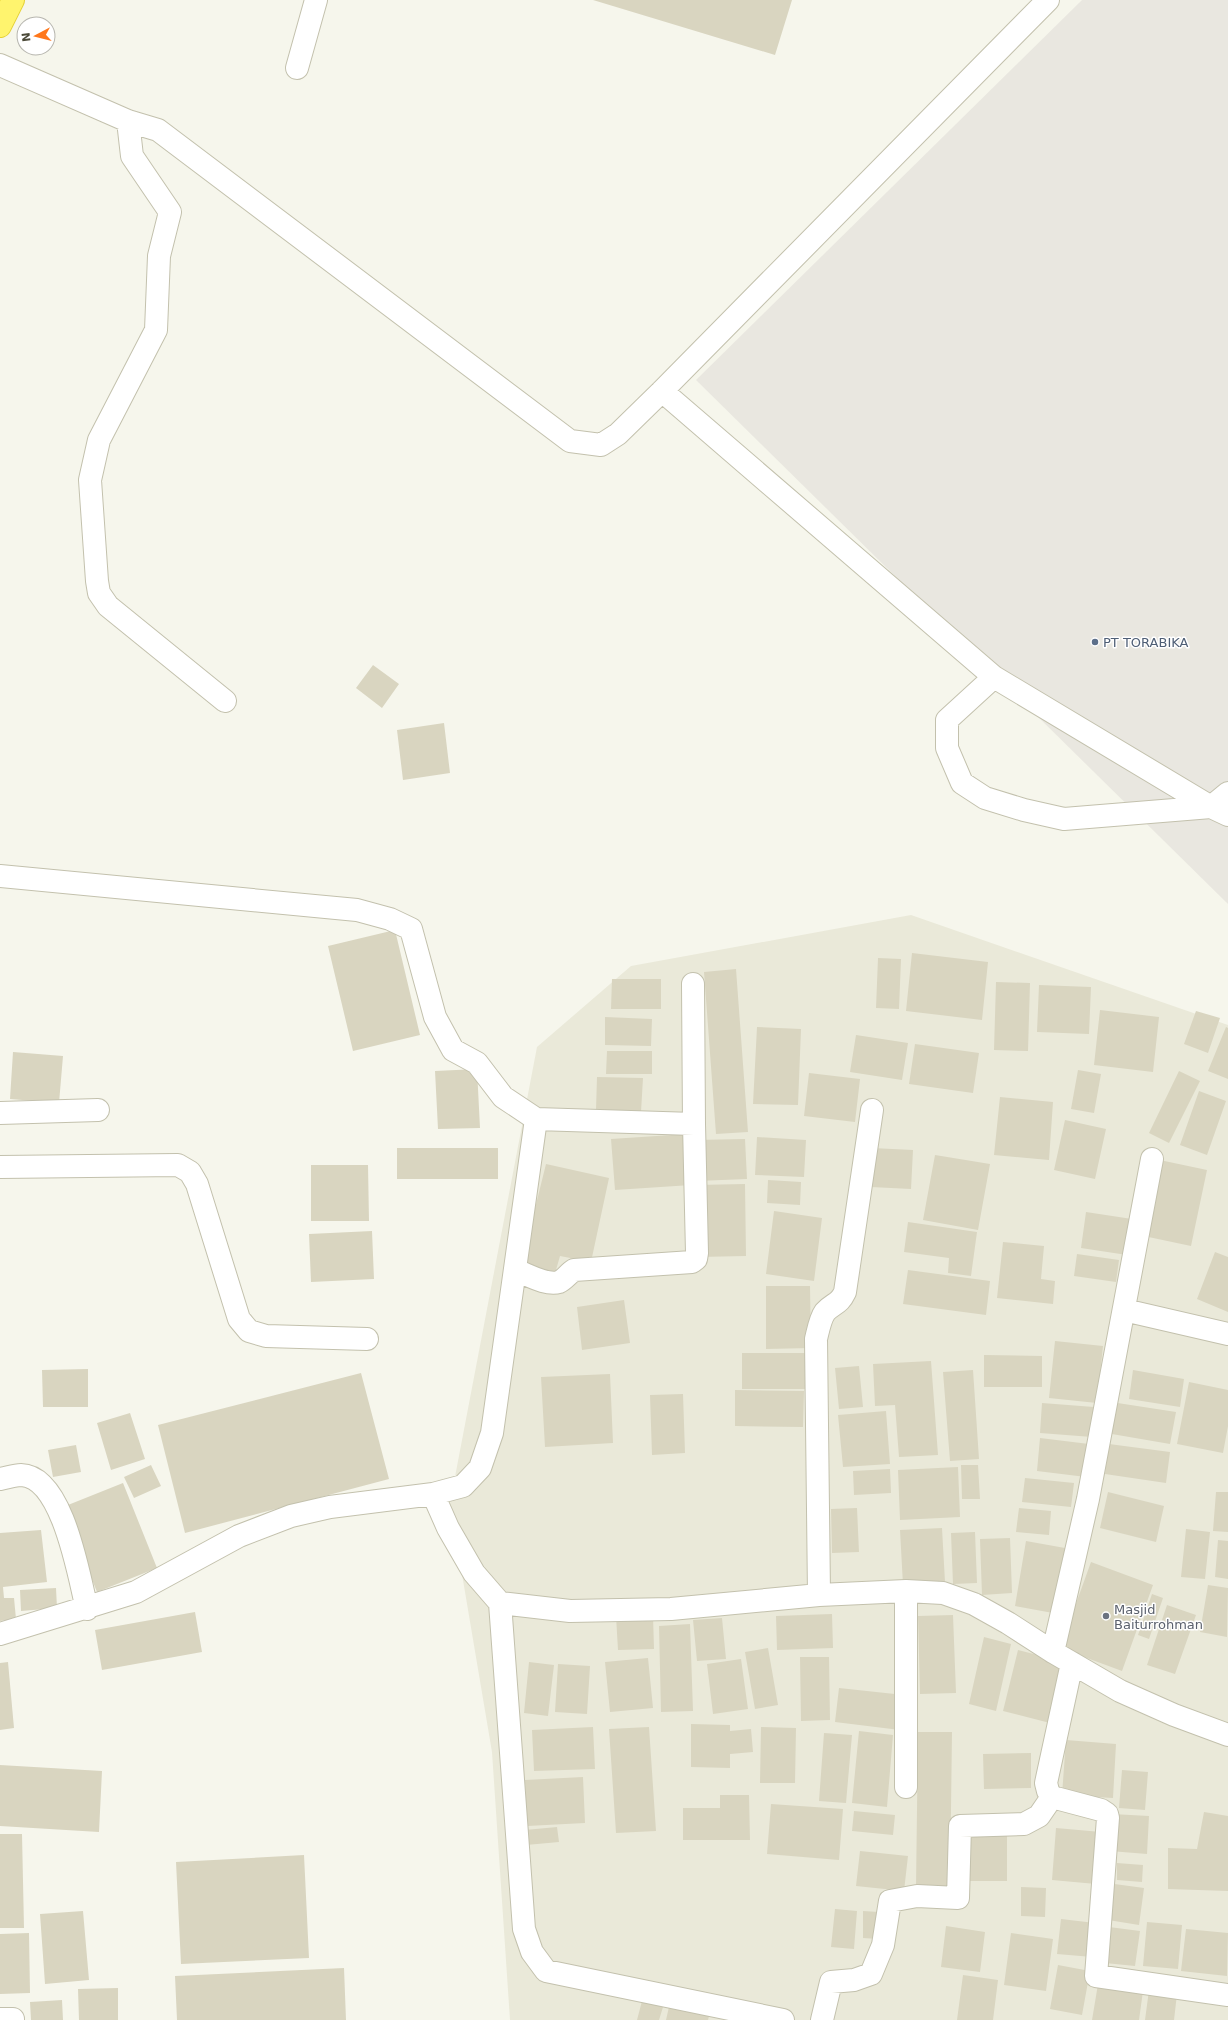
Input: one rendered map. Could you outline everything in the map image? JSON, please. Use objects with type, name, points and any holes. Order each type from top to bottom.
[{"type":"highway","points":[[0,26],[13,0]]},
{"type":"street","points":[[297,68],[316,0]]},
{"type":"street","points":[[0,65],[128,122],[158,130],[570,441],[601,444],[618,434],[662,391],[1048,0]]},
{"type":"street","points":[[128,122],[132,156],[170,212],[159,256],[156,330],[99,440],[90,480],[96,581],[99,593],[108,606],[225,701]]},
{"type":"street","points":[[662,391],[994,677],[1220,811]]},
{"type":"street","points":[[994,677],[947,720],[946,748],[962,783],[985,798],[1024,810],[1064,819],[1220,811]]},
{"type":"street","points":[[1220,811],[1228,793]]},
{"type":"street","points":[[0,876],[357,910],[390,919],[411,929],[435,1017],[453,1050],[477,1063],[503,1097],[536,1119],[694,1124]]},
{"type":"street","points":[[515,1270],[546,1281],[555,1282],[561,1281],[574,1270],[692,1262],[696,1259],[693,984]]},
{"type":"street","points":[[0,1113],[98,1110]]},
{"type":"street","points":[[819,1595],[816,1339],[825,1312],[841,1301],[845,1292],[872,1110]]},
{"type":"street","points":[[0,1634],[87,1609],[136,1592],[239,1536],[292,1516],[330,1507],[433,1494],[463,1486],[480,1468],[492,1433],[536,1119]]},
{"type":"street","points":[[1053,1652],[1088,1499],[1152,1159]]},
{"type":"street","points":[[0,1167],[178,1164],[190,1172],[197,1184],[239,1319],[249,1331],[266,1336],[366,1339]]},
{"type":"street","points":[[1124,1310],[1228,1334]]},
{"type":"street","points":[[0,1479],[22,1475],[43,1485],[52,1496],[59,1509],[70,1541],[87,1609]]},
{"type":"street","points":[[433,1494],[448,1528],[474,1573],[500,1603],[524,1929],[532,1952],[546,1971],[783,2020]]},
{"type":"street","points":[[906,1591],[906,1787]]},
{"type":"street","points":[[500,1603],[570,1611],[671,1609],[819,1595],[906,1591],[943,1593],[974,1604],[1008,1622],[1053,1652],[1120,1691],[1174,1715],[1228,1735]]},
{"type":"street","points":[[1072,1663],[1046,1783],[1052,1798],[1101,1810],[1107,1814],[1108,1818],[1096,1976],[1228,1995]]},
{"type":"street","points":[[822,2020],[831,1982],[854,1980],[871,1974],[883,1945],[890,1901],[917,1896],[958,1898],[960,1826],[1024,1824],[1039,1816],[1052,1798]]},
{"type":"shaded area","name":"PT TORABIKA","points":[[1082,0],[1228,0],[1228,904],[696,380]]},
{"type":"shaded area","points":[[911,915],[1228,1025],[1228,2020],[510,2020],[492,1752],[450,1503],[537,1047],[631,966]]},
{"type":"building","points":[[593,0],[792,0],[775,55]]},
{"type":"building","points":[[373,665],[399,684],[382,708],[356,688]]},
{"type":"building","points":[[444,723],[450,773],[403,780],[397,730]]},
{"type":"building","points":[[395,930],[420,1035],[353,1051],[328,946]]},
{"type":"building","points":[[912,953],[988,962],[982,1020],[906,1011]]},
{"type":"building","points":[[878,958],[901,959],[899,1009],[876,1008]]},
{"type":"building","points":[[736,969],[748,1132],[716,1134],[704,972]]},
{"type":"building","points":[[612,979],[661,979],[661,1009],[611,1009]]},
{"type":"building","points":[[996,982],[1030,983],[1028,1051],[994,1050]]},
{"type":"building","points":[[1039,985],[1091,987],[1089,1034],[1037,1032]]},
{"type":"building","points":[[1100,1010],[1159,1017],[1153,1072],[1094,1065]]},
{"type":"building","points":[[1196,1011],[1220,1018],[1208,1053],[1184,1044]]},
{"type":"building","points":[[605,1017],[652,1019],[651,1046],[605,1045]]},
{"type":"building","points":[[757,1027],[801,1029],[798,1105],[753,1104]]},
{"type":"building","points":[[1226,1027],[1228,1028],[1228,1079],[1208,1071]]},
{"type":"building","points":[[856,1035],[908,1043],[902,1080],[850,1072]]},
{"type":"building","points":[[915,1044],[979,1053],[973,1093],[909,1084]]},
{"type":"building","points":[[607,1051],[652,1051],[652,1074],[606,1074]]},
{"type":"building","points":[[13,1052],[63,1056],[59,1103],[10,1099]]},
{"type":"building","points":[[477,1069],[480,1128],[438,1129],[435,1071]]},
{"type":"building","points":[[1078,1070],[1101,1074],[1094,1113],[1071,1109]]},
{"type":"building","points":[[1179,1071],[1200,1081],[1169,1143],[1149,1133]]},
{"type":"building","points":[[809,1073],[860,1079],[855,1122],[804,1116]]},
{"type":"building","points":[[597,1077],[643,1078],[641,1112],[596,1110]]},
{"type":"building","points":[[1199,1091],[1226,1101],[1207,1155],[1180,1145]]},
{"type":"building","points":[[1000,1097],[1053,1102],[1049,1160],[994,1155]]},
{"type":"building","points":[[1065,1120],[1106,1129],[1095,1179],[1054,1170]]},
{"type":"building","points":[[687,1134],[691,1185],[615,1190],[611,1139]]},
{"type":"building","points":[[757,1137],[806,1140],[804,1177],[755,1175]]},
{"type":"building","points":[[745,1139],[747,1179],[697,1181],[695,1140]]},
{"type":"building","points":[[397,1148],[498,1148],[498,1179],[397,1179]]},
{"type":"building","points":[[872,1148],[913,1150],[911,1189],[871,1187]]},
{"type":"building","points":[[935,1155],[990,1164],[978,1230],[923,1220]]},
{"type":"building","points":[[1155,1159],[1207,1170],[1191,1246],[1139,1235]]},
{"type":"building","points":[[546,1164],[609,1178],[591,1262],[560,1256],[554,1277],[520,1269]]},
{"type":"building","points":[[311,1165],[368,1165],[369,1221],[311,1221]]},
{"type":"building","points":[[768,1180],[801,1182],[800,1205],[767,1203]]},
{"type":"building","points":[[745,1184],[746,1256],[698,1257],[696,1185]]},
{"type":"building","points":[[774,1211],[822,1218],[814,1281],[766,1274]]},
{"type":"building","points":[[1086,1212],[1132,1219],[1127,1255],[1081,1248]]},
{"type":"building","points":[[908,1222],[977,1232],[971,1276],[948,1273],[949,1258],[904,1252]]},
{"type":"building","points":[[372,1231],[374,1279],[311,1282],[309,1234]]},
{"type":"building","points":[[1003,1242],[1044,1246],[1041,1279],[1055,1281],[1053,1304],[997,1298]]},
{"type":"building","points":[[1215,1252],[1228,1257],[1228,1312],[1197,1299]]},
{"type":"building","points":[[1077,1254],[1119,1260],[1116,1282],[1074,1276]]},
{"type":"building","points":[[908,1270],[990,1281],[986,1315],[903,1304]]},
{"type":"building","points":[[766,1286],[810,1286],[811,1348],[766,1349]]},
{"type":"building","points":[[624,1300],[630,1343],[582,1350],[577,1307]]},
{"type":"building","points":[[1055,1341],[1103,1346],[1097,1403],[1049,1398]]},
{"type":"building","points":[[742,1353],[807,1353],[807,1389],[742,1389]]},
{"type":"building","points":[[984,1355],[1042,1356],[1042,1387],[984,1387]]},
{"type":"building","points":[[931,1361],[938,1455],[899,1457],[895,1405],[875,1406],[873,1364]]},
{"type":"building","points":[[859,1366],[863,1407],[839,1409],[835,1368]]},
{"type":"building","points":[[88,1369],[88,1407],[43,1407],[42,1370]]},
{"type":"building","points":[[973,1370],[979,1459],[950,1461],[943,1372]]},
{"type":"building","points":[[1133,1370],[1184,1379],[1180,1407],[1129,1399]]},
{"type":"building","points":[[361,1373],[389,1479],[185,1533],[158,1425]]},
{"type":"building","points":[[610,1374],[613,1443],[545,1447],[541,1377]]},
{"type":"building","points":[[1189,1382],[1228,1390],[1228,1426],[1223,1453],[1177,1444]]},
{"type":"building","points":[[735,1390],[804,1391],[803,1427],[735,1426]]},
{"type":"building","points":[[683,1394],[685,1453],[652,1455],[650,1395]]},
{"type":"building","points":[[1111,1402],[1176,1412],[1170,1444],[1106,1433]]},
{"type":"building","points":[[1042,1403],[1094,1407],[1092,1437],[1040,1433]]},
{"type":"building","points":[[886,1411],[890,1464],[843,1467],[838,1415]]},
{"type":"building","points":[[130,1413],[145,1459],[111,1470],[97,1423]]},
{"type":"building","points":[[1040,1438],[1089,1444],[1086,1477],[1037,1471]]},
{"type":"building","points":[[1109,1444],[1170,1452],[1166,1483],[1105,1474]]},
{"type":"building","points":[[76,1445],[81,1472],[53,1477],[48,1450]]},
{"type":"building","points":[[151,1465],[161,1486],[134,1498],[124,1477]]},
{"type":"building","points":[[961,1465],[978,1465],[980,1499],[962,1499]]},
{"type":"building","points":[[958,1467],[960,1517],[900,1520],[898,1470]]},
{"type":"building","points":[[890,1469],[891,1493],[854,1495],[853,1471]]},
{"type":"building","points":[[1025,1478],[1074,1483],[1071,1507],[1022,1502]]},
{"type":"building","points":[[123,1483],[157,1568],[97,1592],[63,1507]]},
{"type":"building","points":[[1108,1492],[1164,1506],[1156,1542],[1100,1528]]},
{"type":"building","points":[[1216,1492],[1228,1492],[1228,1532],[1213,1531]]},
{"type":"building","points":[[857,1508],[859,1552],[832,1553],[831,1509]]},
{"type":"building","points":[[1019,1508],[1051,1511],[1049,1535],[1016,1532]]},
{"type":"building","points":[[942,1528],[945,1582],[903,1585],[900,1530]]},
{"type":"building","points":[[1186,1529],[1210,1532],[1205,1579],[1181,1577]]},
{"type":"building","points":[[41,1530],[47,1582],[3,1587],[4,1598],[14,1598],[16,1619],[0,1621],[0,1533]]},
{"type":"building","points":[[975,1532],[977,1583],[953,1584],[951,1533]]},
{"type":"building","points":[[1010,1538],[1012,1593],[982,1595],[980,1539]]},
{"type":"building","points":[[1218,1540],[1228,1541],[1228,1579],[1215,1577]]},
{"type":"building","points":[[1026,1541],[1065,1548],[1053,1613],[1015,1606]]},
{"type":"building","name":"Masjid Baiturrohman","points":[[1091,1562],[1153,1585],[1122,1671],[1060,1648]]},
{"type":"building","points":[[1208,1585],[1228,1588],[1227,1637],[1200,1632]]},
{"type":"building","points":[[56,1588],[57,1608],[21,1611],[20,1590]]},
{"type":"building","points":[[1152,1594],[1163,1598],[1149,1639],[1138,1635]]},
{"type":"building","points":[[1167,1605],[1196,1615],[1175,1674],[1147,1665]]},
{"type":"building","points":[[195,1612],[202,1652],[102,1670],[95,1630]]},
{"type":"building","points":[[832,1614],[833,1648],[777,1650],[776,1616]]},
{"type":"building","points":[[653,1615],[654,1649],[618,1650],[616,1616]]},
{"type":"building","points":[[953,1615],[956,1693],[920,1694],[918,1616]]},
{"type":"building","points":[[722,1618],[726,1659],[697,1661],[693,1620]]},
{"type":"building","points":[[690,1624],[693,1711],[661,1712],[659,1626]]},
{"type":"building","points":[[984,1637],[1011,1644],[996,1711],[969,1704]]},
{"type":"building","points":[[768,1648],[778,1705],[755,1709],[745,1652]]},
{"type":"building","points":[[1018,1650],[1065,1662],[1050,1723],[1003,1711]]},
{"type":"building","points":[[800,1657],[829,1657],[830,1720],[801,1721]]},
{"type":"building","points":[[648,1658],[653,1708],[610,1712],[605,1662]]},
{"type":"building","points":[[741,1659],[748,1709],[713,1714],[707,1664]]},
{"type":"building","points":[[8,1662],[14,1728],[0,1730],[0,1663]]},
{"type":"building","points":[[529,1662],[554,1665],[548,1716],[524,1713]]},
{"type":"building","points":[[558,1664],[590,1666],[587,1714],[555,1712]]},
{"type":"building","points":[[839,1688],[904,1695],[900,1730],[835,1722]]},
{"type":"building","points":[[691,1724],[730,1725],[730,1731],[751,1729],[753,1752],[730,1754],[730,1768],[691,1767]]},
{"type":"building","points":[[593,1727],[595,1769],[534,1771],[532,1730]]},
{"type":"building","points":[[649,1727],[656,1831],[616,1833],[609,1729]]},
{"type":"building","points":[[761,1727],[796,1728],[795,1783],[760,1783]]},
{"type":"building","points":[[859,1731],[893,1735],[887,1807],[852,1803]]},
{"type":"building","points":[[918,1732],[952,1732],[950,1886],[916,1887]]},
{"type":"building","points":[[824,1733],[852,1735],[846,1803],[819,1801]]},
{"type":"building","points":[[1066,1740],[1116,1744],[1113,1798],[1062,1795]]},
{"type":"building","points":[[1031,1753],[1031,1788],[984,1789],[983,1754]]},
{"type":"building","points":[[0,1765],[102,1771],[99,1832],[0,1826]]},
{"type":"building","points":[[1122,1770],[1148,1772],[1145,1810],[1119,1808]]},
{"type":"building","points":[[583,1777],[585,1823],[527,1826],[525,1780]]},
{"type":"building","points":[[720,1795],[749,1795],[750,1840],[683,1840],[683,1808],[720,1808]]},
{"type":"building","points":[[771,1804],[843,1809],[839,1860],[767,1854]]},
{"type":"building","points":[[854,1811],[895,1815],[893,1835],[852,1831]]},
{"type":"building","points":[[1204,1812],[1228,1816],[1228,1891],[1168,1889],[1168,1848],[1197,1849]]},
{"type":"building","points":[[1112,1814],[1149,1816],[1147,1854],[1110,1851]]},
{"type":"building","points":[[557,1827],[559,1842],[526,1845],[525,1830]]},
{"type":"building","points":[[1056,1828],[1101,1832],[1096,1884],[1052,1880]]},
{"type":"building","points":[[963,1833],[1007,1833],[1007,1881],[964,1881]]},
{"type":"building","points":[[0,1834],[22,1834],[24,1928],[0,1928]]},
{"type":"building","points":[[860,1851],[908,1856],[904,1891],[856,1886]]},
{"type":"building","points":[[304,1855],[309,1958],[181,1964],[176,1862]]},
{"type":"building","points":[[1117,1863],[1143,1865],[1142,1882],[1117,1880]]},
{"type":"building","points":[[1107,1883],[1144,1888],[1139,1925],[1102,1919]]},
{"type":"building","points":[[1021,1887],[1046,1888],[1045,1917],[1021,1916]]},
{"type":"building","points":[[835,1909],[857,1911],[854,1949],[831,1947]]},
{"type":"building","points":[[83,1911],[89,1980],[45,1984],[40,1914]]},
{"type":"building","points":[[863,1911],[879,1912],[878,1939],[863,1938]]},
{"type":"building","points":[[1061,1919],[1095,1923],[1092,1957],[1057,1954]]},
{"type":"building","points":[[1147,1922],[1182,1925],[1178,1969],[1143,1966]]},
{"type":"building","points":[[946,1926],[985,1932],[980,1972],[941,1967]]},
{"type":"building","points":[[1109,1927],[1140,1931],[1135,1966],[1105,1963]]},
{"type":"building","points":[[1186,1929],[1228,1933],[1227,1976],[1181,1971]]},
{"type":"building","points":[[29,1933],[30,1993],[0,1994],[0,1934]]},
{"type":"building","points":[[1011,1933],[1053,1939],[1046,1991],[1004,1985]]},
{"type":"building","points":[[1058,1965],[1090,1971],[1082,2015],[1050,2009]]},
{"type":"building","points":[[344,1968],[346,2020],[177,2020],[175,1976]]},
{"type":"building","points":[[963,1975],[998,1980],[993,2020],[957,2020]]},
{"type":"building","points":[[1098,1984],[1143,1991],[1139,2020],[1092,2020]]},
{"type":"building","points":[[118,1988],[118,2020],[79,2020],[78,1989]]},
{"type":"building","points":[[1149,1990],[1177,1994],[1174,2020],[1145,2020]]},
{"type":"building","points":[[671,1998],[711,2008],[708,2020],[666,2020]]},
{"type":"building","points":[[62,2000],[63,2020],[31,2020],[30,2002]]},
{"type":"building","points":[[642,2001],[663,2007],[659,2020],[637,2020]]},
{"type":"place","name":"PT TORABIKA","points":[[1095,642]]},
{"type":"place","name":"Masjid Baiturrohman","points":[[1106,1616]]}]
